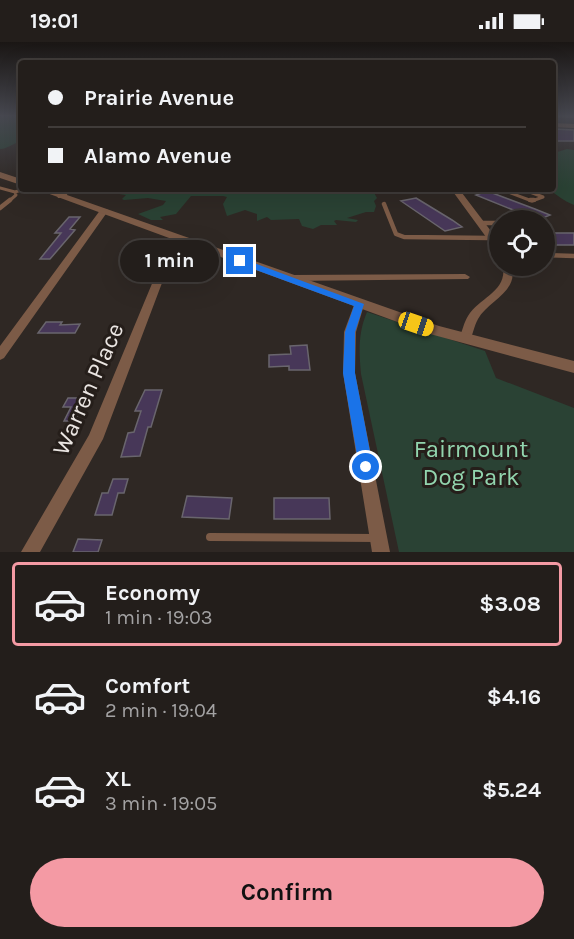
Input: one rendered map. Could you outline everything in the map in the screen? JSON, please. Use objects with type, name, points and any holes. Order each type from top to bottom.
[{"type":"street","points":[[3,178],[18,181]]},
{"type":"street","points":[[457,192],[489,237]]},
{"type":"street","points":[[65,193],[175,238],[359,304],[465,339],[574,367]]},
{"type":"street","points":[[0,355],[105,211]]},
{"type":"street","name":"Warren Place","points":[[30,552],[95,440],[175,238]]},
{"type":"street","points":[[465,339],[473,317],[503,289],[508,276]]},
{"type":"street","points":[[290,278],[465,277]]},
{"type":"street","points":[[359,304],[350,332],[349,373],[380,545]]},
{"type":"lane","points":[[0,188],[18,191]]},
{"type":"lane","points":[[0,208],[16,195],[15,192]]},
{"type":"lane","points":[[508,192],[532,201],[543,197],[530,192]]},
{"type":"lane","points":[[384,204],[396,234],[404,237],[489,238]]},
{"type":"lane","points":[[479,223],[489,223]]},
{"type":"lane","points":[[555,255],[574,256]]},
{"type":"lane","points":[[210,537],[380,545]]},
{"type":"green space","points":[[0,140],[18,140],[18,143],[0,149]]},
{"type":"green space","points":[[567,149],[574,150],[574,205],[552,192],[556,192],[556,152]]},
{"type":"green space","points":[[118,192],[374,192],[377,198],[374,201],[376,206],[374,212],[347,218],[358,220],[356,222],[336,220],[334,221],[337,225],[321,225],[313,229],[302,226],[299,219],[271,220],[267,217],[257,221],[257,214],[245,210],[227,216],[223,204],[227,197],[223,196],[191,196],[176,214],[160,217],[163,220],[151,220],[138,214],[163,205],[166,201],[148,198],[124,200],[122,199],[126,195]]},
{"type":"green space","name":"Fairmount Dog Park","points":[[367,312],[485,351],[496,378],[574,408],[574,552],[399,552],[361,374],[360,343]]},
{"type":"building","points":[[490,192],[537,210],[513,210],[476,195]]},
{"type":"building","points":[[416,198],[462,227],[445,231],[401,201]]},
{"type":"building","points":[[69,217],[80,217],[70,229],[75,230],[50,259],[40,259],[61,233],[55,233]]},
{"type":"building","points":[[555,233],[574,233],[574,245],[555,245]]},
{"type":"building","points":[[46,322],[62,322],[60,325],[80,324],[75,333],[38,333]]},
{"type":"building","points":[[307,345],[310,370],[289,370],[289,366],[269,367],[269,355],[291,354],[290,346]]},
{"type":"building","points":[[145,390],[162,390],[151,427],[148,427],[140,456],[121,457],[128,433],[134,432],[141,411],[135,411]]},
{"type":"building","points":[[68,398],[91,398],[87,408],[81,408],[75,421],[64,421],[71,407],[63,407]]},
{"type":"building","points":[[113,479],[128,479],[124,493],[118,493],[112,515],[95,515],[102,493],[108,493]]},
{"type":"building","points":[[187,496],[232,498],[229,519],[182,517]]},
{"type":"building","points":[[274,498],[329,498],[330,519],[274,519]]},
{"type":"building","points":[[78,539],[102,540],[98,552],[73,552]]},
{"type":"route","points":[[240,261],[359,304],[350,332],[349,373],[366,467]]}]
